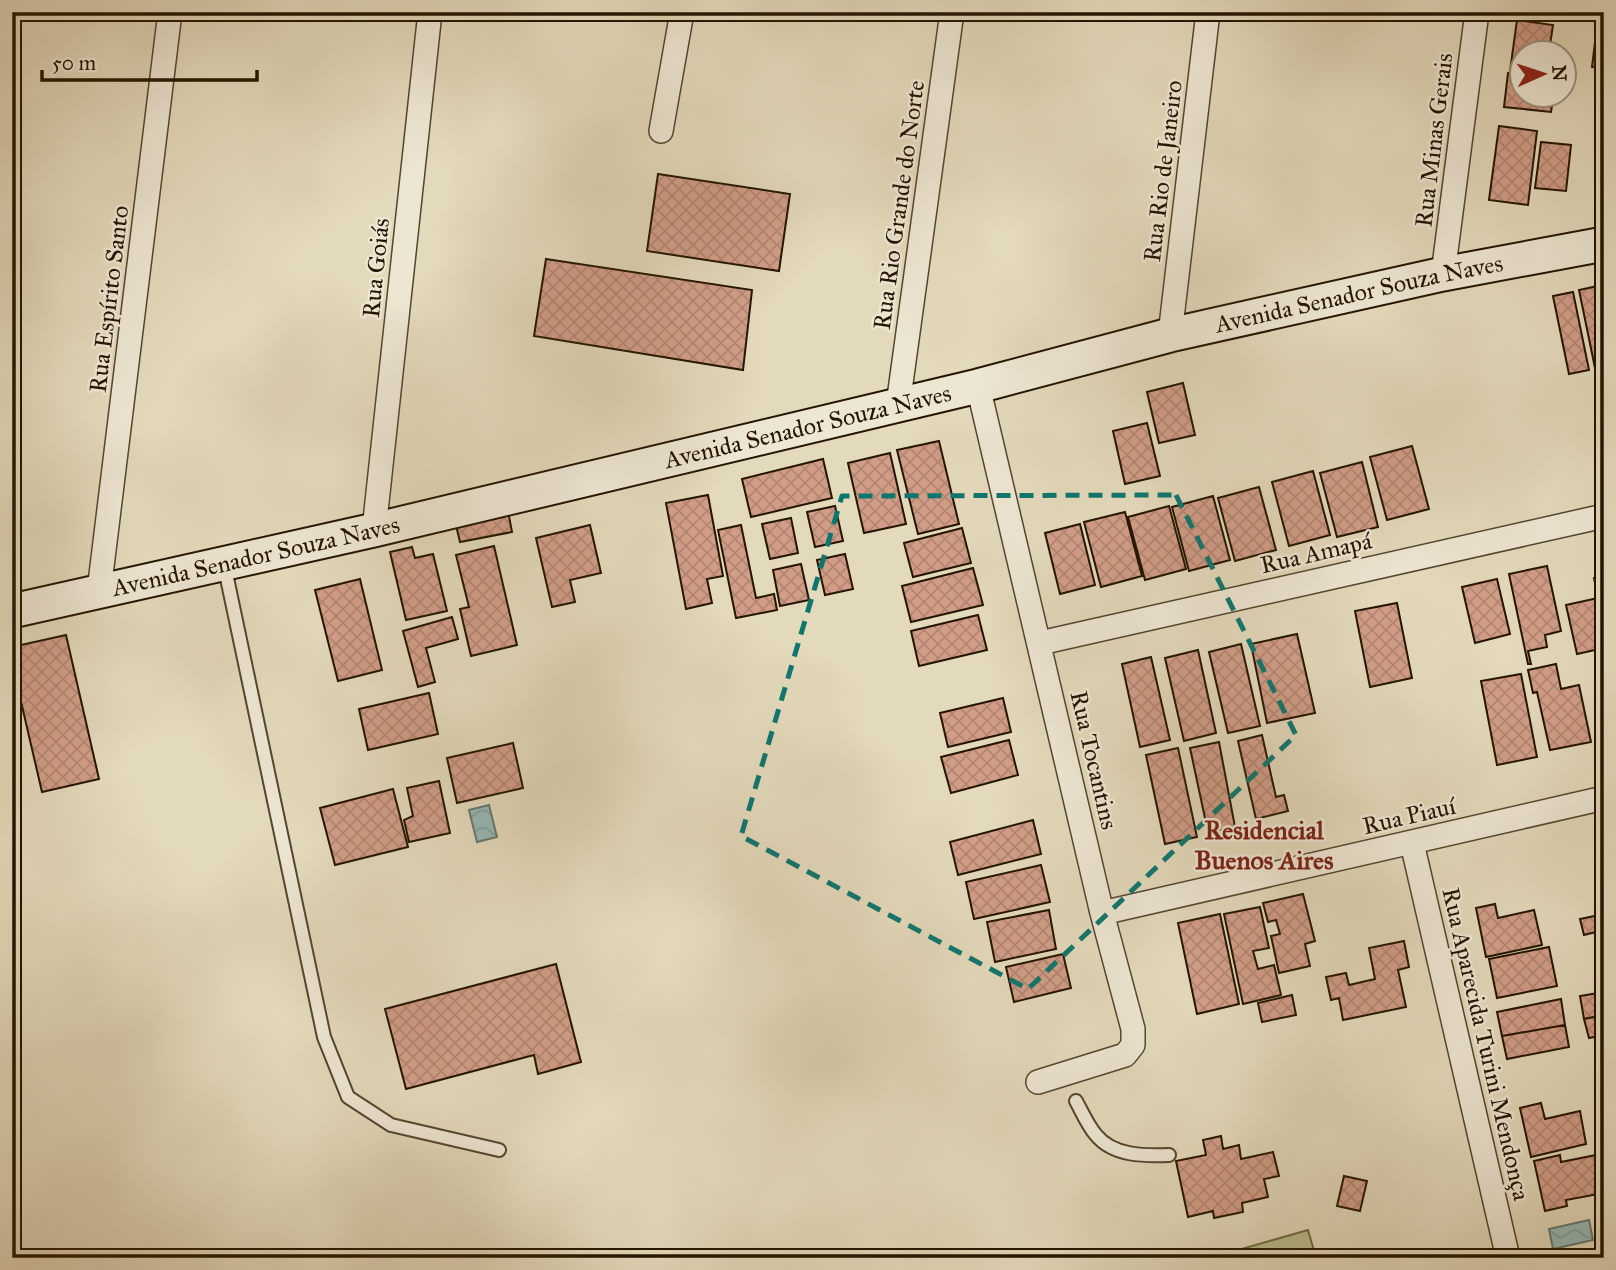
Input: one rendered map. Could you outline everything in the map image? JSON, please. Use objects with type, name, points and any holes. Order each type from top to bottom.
[{"type":"street","name":"Rua Espírito Santo","points":[[99,591],[170,12]]},
{"type":"street","name":"Rua Goiás","points":[[374,530],[430,12]]},
{"type":"street","points":[[660,131],[682,12]]},
{"type":"street","name":"Rua Rio Grande do Norte","points":[[898,405],[952,12]]},
{"type":"street","name":"Rua Rio de Janeiro","points":[[1170,335],[1208,12]]},
{"type":"street","name":"Rua Minas Gerais","points":[[1443,274],[1477,12]]},
{"type":"street","name":"Avenida Senador Souza Naves","points":[[12,611],[374,530],[978,386],[1170,335],[1443,274],[1604,244]]},
{"type":"street","name":"Rua Tocantins","points":[[978,386],[1102,913],[1133,1029],[1133,1045],[1125,1055],[1038,1082]]},
{"type":"street","name":"Rua Amapá","points":[[1040,643],[1604,516]]},
{"type":"street","name":"Rua Piauí","points":[[1102,913],[1604,798]]},
{"type":"street","name":"Rua Aparecida Turini Mendonça","points":[[1412,843],[1508,1258]]},
{"type":"lane","points":[[224,564],[324,1037],[348,1097],[391,1125],[499,1150]]},
{"type":"lane","points":[[1076,1101],[1096,1136],[1114,1149],[1141,1156],[1169,1155]]},
{"type":"highlighted area","points":[[1176,495],[1296,735],[1028,989],[741,836],[842,496]]},
{"type":"green space","points":[[1308,1230],[1316,1258],[1210,1258]]},
{"type":"water","points":[[489,805],[497,837],[477,842],[469,810]]},
{"type":"water","points":[[1589,1220],[1593,1240],[1553,1249],[1549,1229]]},
{"type":"building","points":[[1537,12],[1537,16],[1513,14]]},
{"type":"building","points":[[1517,20],[1553,25],[1551,38],[1515,38]]},
{"type":"building","points":[[1597,26],[1604,27],[1604,69],[1592,67]]},
{"type":"building","points":[[1508,73],[1508,107],[1504,107]]},
{"type":"building","points":[[1513,108],[1552,108],[1551,112]]},
{"type":"building","points":[[1499,126],[1537,131],[1528,205],[1489,200]]},
{"type":"building","points":[[1541,142],[1571,145],[1566,191],[1535,188]]},
{"type":"building","points":[[658,174],[790,194],[779,271],[647,251]]},
{"type":"building","points":[[546,259],[752,290],[743,370],[534,336]]},
{"type":"building","points":[[1598,286],[1604,311],[1604,366],[1595,368],[1579,290]]},
{"type":"building","points":[[1573,292],[1589,370],[1569,374],[1553,296]]},
{"type":"building","points":[[1183,383],[1195,435],[1159,443],[1147,392]]},
{"type":"building","points":[[1147,423],[1160,476],[1125,484],[1113,431]]},
{"type":"building","points":[[939,441],[959,524],[918,534],[897,450]]},
{"type":"building","points":[[1412,446],[1429,509],[1387,520],[1370,457]]},
{"type":"building","points":[[890,453],[906,524],[864,533],[848,463]]},
{"type":"building","points":[[823,459],[832,498],[751,517],[742,479]]},
{"type":"building","points":[[1362,462],[1378,527],[1337,537],[1320,473]]},
{"type":"building","points":[[1313,471],[1330,535],[1289,546],[1272,482]]},
{"type":"building","points":[[1259,487],[1276,550],[1235,561],[1218,498]]},
{"type":"building","points":[[708,495],[723,576],[707,579],[712,603],[686,609],[666,503]]},
{"type":"building","points":[[1213,496],[1230,560],[1189,571],[1172,507]]},
{"type":"building","points":[[835,506],[843,541],[815,547],[807,512]]},
{"type":"building","points":[[1169,506],[1186,569],[1145,580],[1128,517]]},
{"type":"building","points":[[508,511],[512,532],[460,542],[455,521]]},
{"type":"building","points":[[1125,512],[1142,576],[1101,587],[1084,522]]},
{"type":"building","points":[[791,518],[798,553],[770,559],[762,524]]},
{"type":"building","points":[[1080,524],[1095,585],[1060,594],[1045,533]]},
{"type":"building","points":[[590,525],[601,573],[570,580],[575,602],[552,607],[536,538]]},
{"type":"building","points":[[741,525],[756,598],[774,594],[777,610],[736,618],[718,530]]},
{"type":"building","points":[[962,528],[971,563],[913,577],[904,543]]},
{"type":"building","points":[[494,546],[517,645],[471,656],[460,609],[469,607],[456,555]]},
{"type":"building","points":[[412,547],[415,558],[433,554],[447,611],[406,620],[390,552]]},
{"type":"building","points":[[845,554],[853,589],[825,595],[817,560]]},
{"type":"building","points":[[801,564],[809,600],[780,606],[773,570]]},
{"type":"building","points":[[1547,566],[1561,631],[1545,635],[1547,647],[1528,651],[1531,664],[1528,664],[1509,574]]},
{"type":"building","points":[[973,568],[983,605],[911,622],[902,586]]},
{"type":"building","points":[[1604,576],[1604,648],[1577,654],[1566,605],[1598,598],[1594,578]]},
{"type":"building","points":[[360,579],[382,670],[338,681],[315,590]]},
{"type":"building","points":[[1497,579],[1510,634],[1475,643],[1462,587]]},
{"type":"building","points":[[1397,603],[1412,678],[1370,687],[1355,611]]},
{"type":"building","points":[[978,615],[987,650],[919,666],[911,631]]},
{"type":"building","points":[[452,617],[458,639],[426,648],[435,682],[418,687],[403,631]]},
{"type":"building","points":[[1297,634],[1315,713],[1267,723],[1251,644]]},
{"type":"building","points":[[66,635],[99,779],[42,792],[12,663],[12,647]]},
{"type":"building","points":[[1241,644],[1260,726],[1228,733],[1209,652]]},
{"type":"building","points":[[1198,650],[1216,733],[1184,741],[1165,658]]},
{"type":"building","points":[[1151,657],[1170,740],[1140,747],[1122,664]]},
{"type":"building","points":[[1556,664],[1561,689],[1579,685],[1591,742],[1550,750],[1537,692],[1533,693],[1528,670]]},
{"type":"building","points":[[1521,674],[1537,757],[1497,765],[1481,681]]},
{"type":"building","points":[[429,693],[438,734],[368,750],[359,709]]},
{"type":"building","points":[[1003,698],[1011,732],[948,747],[940,713]]},
{"type":"building","points":[[1262,735],[1276,797],[1284,795],[1288,811],[1256,819],[1238,741]]},
{"type":"building","points":[[1009,740],[1018,775],[951,793],[941,757]]},
{"type":"building","points":[[1219,742],[1235,827],[1208,832],[1190,748]]},
{"type":"building","points":[[513,743],[523,788],[457,803],[447,758]]},
{"type":"building","points":[[1178,748],[1197,837],[1165,844],[1146,755]]},
{"type":"building","points":[[439,781],[450,833],[409,842],[404,820],[413,816],[407,788]]},
{"type":"building","points":[[393,789],[408,847],[335,865],[320,808]]},
{"type":"building","points":[[1033,820],[1041,854],[958,875],[950,842]]},
{"type":"building","points":[[1041,865],[1050,902],[974,919],[966,882]]},
{"type":"building","points":[[1303,894],[1315,941],[1305,944],[1310,966],[1279,973],[1271,936],[1280,934],[1276,920],[1268,922],[1263,903]]},
{"type":"building","points":[[1495,904],[1498,918],[1534,910],[1542,945],[1486,957],[1476,908]]},
{"type":"building","points":[[1260,907],[1269,948],[1253,951],[1258,969],[1274,965],[1281,995],[1243,1004],[1224,914]]},
{"type":"building","points":[[1049,910],[1056,949],[995,962],[987,922]]},
{"type":"building","points":[[1220,914],[1239,1004],[1197,1014],[1178,923]]},
{"type":"building","points":[[1604,914],[1604,930],[1584,935],[1580,919]]},
{"type":"building","points":[[1404,941],[1409,967],[1398,970],[1406,1007],[1343,1020],[1339,998],[1331,1000],[1326,977],[1346,973],[1349,985],[1375,979],[1369,948]]},
{"type":"building","points":[[1549,947],[1557,986],[1497,998],[1489,959]]},
{"type":"building","points":[[1063,954],[1071,988],[1014,1002],[1006,967]]},
{"type":"building","points":[[556,964],[581,1062],[538,1074],[534,1055],[406,1089],[385,1009]]},
{"type":"building","points":[[1604,992],[1604,1015],[1584,1019],[1580,996]]},
{"type":"building","points":[[1292,995],[1296,1015],[1262,1022],[1258,1003]]},
{"type":"building","points":[[1561,999],[1565,1025],[1502,1036],[1497,1012]]},
{"type":"building","points":[[1604,1015],[1604,1035],[1589,1038],[1584,1019]]},
{"type":"building","points":[[1565,1025],[1569,1047],[1507,1059],[1502,1036]]},
{"type":"building","points":[[1541,1103],[1545,1119],[1580,1111],[1586,1144],[1531,1157],[1520,1108]]},
{"type":"building","points":[[1221,1136],[1223,1149],[1239,1145],[1241,1159],[1273,1152],[1279,1176],[1264,1179],[1268,1197],[1242,1203],[1243,1212],[1214,1218],[1213,1211],[1188,1217],[1176,1161],[1206,1155],[1203,1140]]},
{"type":"building","points":[[1601,1154],[1604,1193],[1566,1200],[1567,1206],[1545,1211],[1534,1161],[1560,1155],[1561,1162]]},
{"type":"building","points":[[1344,1176],[1367,1181],[1360,1211],[1337,1206]]},
{"type":"building","points":[[1604,1200],[1604,1231],[1598,1202]]},
{"type":"district","name":"Residencial Buenos Aires","points":[[1264,845]]}]
